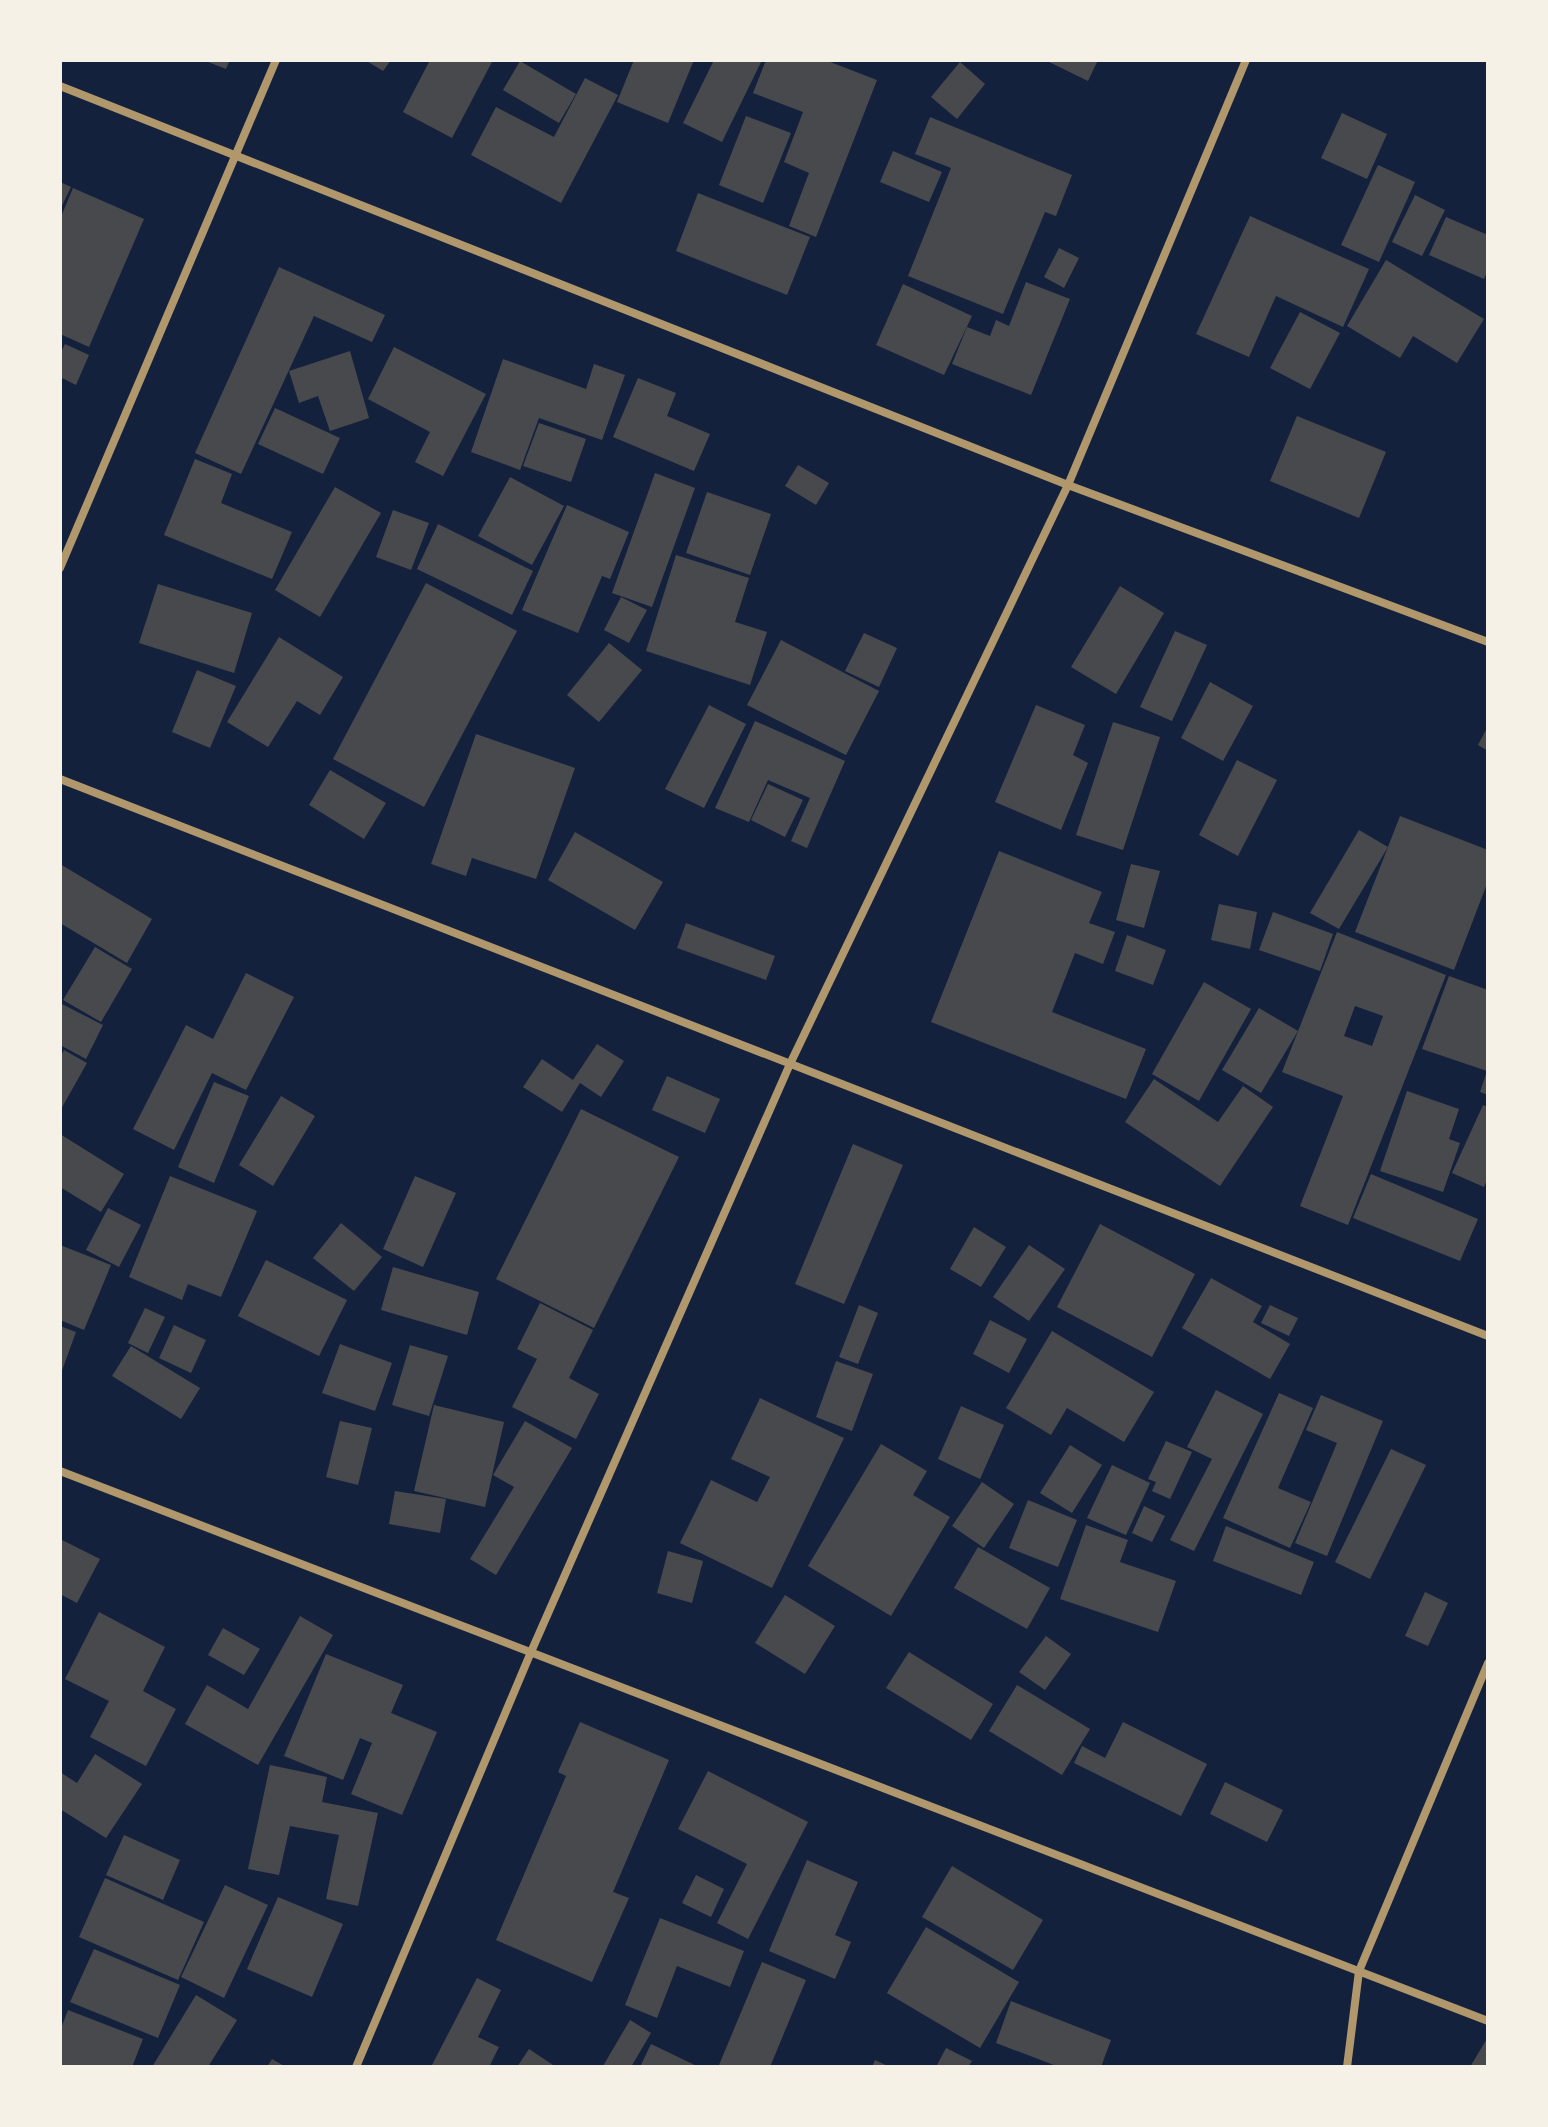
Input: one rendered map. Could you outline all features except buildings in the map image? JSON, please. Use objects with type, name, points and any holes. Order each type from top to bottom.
[{"type":"street","points":[[60,568],[276,60]]},
{"type":"street","points":[[356,2067],[531,1652],[790,1064],[1068,485],[1246,60]]},
{"type":"street","points":[[60,86],[1068,485],[1488,642]]},
{"type":"street","points":[[60,779],[1488,1336]]},
{"type":"street","points":[[60,1471],[1488,2021]]},
{"type":"street","points":[[1347,2067],[1359,1971],[1488,1663]]}]
